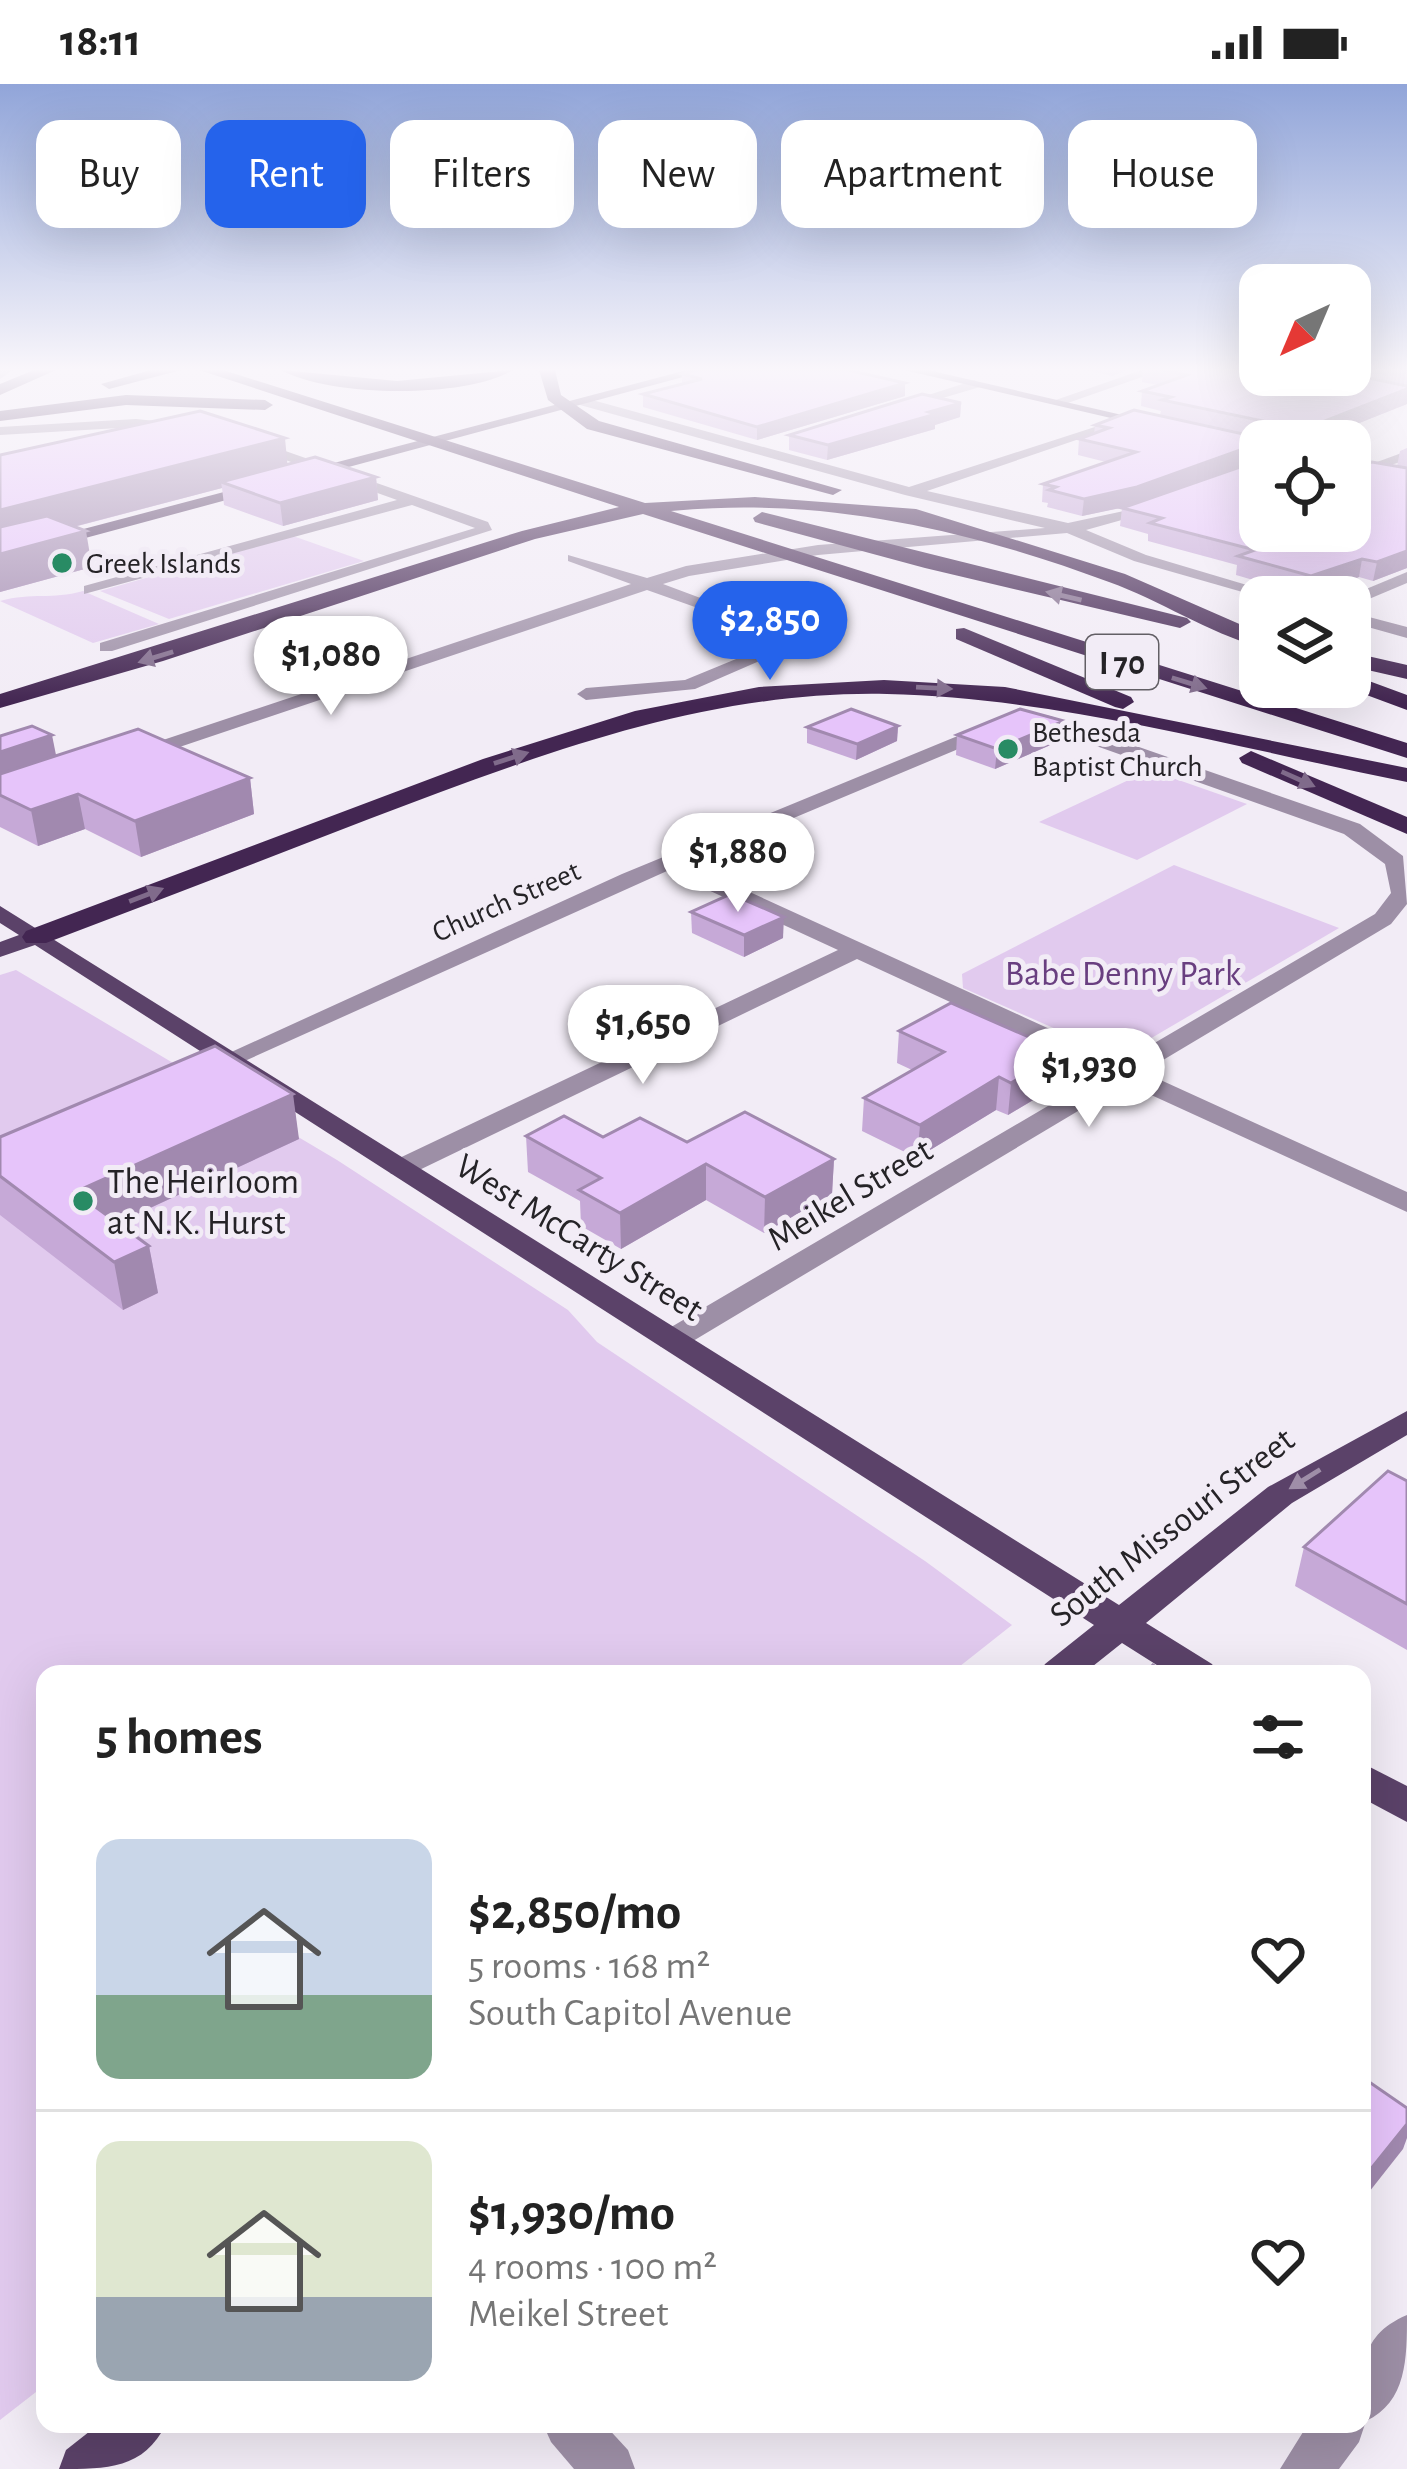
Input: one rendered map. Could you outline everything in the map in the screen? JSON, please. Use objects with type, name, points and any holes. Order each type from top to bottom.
[{"type":"highway","points":[[551,481],[656,524],[986,642],[1407,826]]},
{"type":"highway","name":"I 70","points":[[619,481],[738,522],[838,570],[1407,751]]},
{"type":"highway","points":[[792,481],[1048,554],[1153,592],[1239,631]]},
{"type":"highway","name":"I 70","points":[[599,499],[681,520],[738,522],[784,532],[1239,673]]},
{"type":"highway","points":[[0,701],[203,643],[595,517],[683,504],[769,502],[931,520]]},
{"type":"highway","points":[[738,522],[814,531],[932,564],[1239,635]]},
{"type":"highway","points":[[1371,673],[1407,672]]},
{"type":"highway","points":[[1371,684],[1407,703]]},
{"type":"highway","points":[[36,937],[472,771],[662,711],[759,694],[841,687],[938,688],[1025,698],[1407,775]]},
{"type":"highway","points":[[1349,708],[1407,726]]},
{"type":"main road","points":[[0,556],[285,481]]},
{"type":"main road","name":"West McCarty Street","points":[[0,913],[1184,1665]]},
{"type":"main road","points":[[0,950],[36,937]]},
{"type":"main road","name":"South Missouri Street","points":[[1069,1665],[1280,1495],[1407,1421]]},
{"type":"main road","points":[[1371,1784],[1407,1806]]},
{"type":"main road","points":[[85,2469],[129,2433]]},
{"type":"street","points":[[106,646],[484,530],[354,481]]},
{"type":"street","points":[[871,481],[1071,529],[1140,558],[1239,586]]},
{"type":"street","points":[[910,492],[941,481]]},
{"type":"street","points":[[104,766],[644,582],[717,564],[808,551],[1071,529],[1125,517],[1180,497]]},
{"type":"street","points":[[90,590],[410,501]]},
{"type":"street","points":[[574,558],[801,639],[688,685],[586,694]]},
{"type":"street","points":[[1371,593],[1407,577]]},
{"type":"street","points":[[1371,623],[1407,633]]},
{"type":"street","name":"Church Street","points":[[229,1059],[667,863],[1009,720],[1043,719],[1321,817],[1370,839],[1398,867]]},
{"type":"street","points":[[667,863],[1407,1203]]},
{"type":"street","name":"Meikel Street","points":[[672,1340],[1383,919],[1403,894],[1398,867]]},
{"type":"street","points":[[401,1168],[858,950]]},
{"type":"street","points":[[1371,2386],[1407,2340]]},
{"type":"street","points":[[577,2433],[609,2469]]},
{"type":"street","points":[[1306,2469],[1334,2433]]},
{"type":"green space","points":[[293,536],[364,561],[169,619],[100,591]]},
{"type":"green space","points":[[83,591],[159,624],[93,643],[0,601],[61,595]]},
{"type":"green space","points":[[1150,770],[1247,804],[1137,860],[1039,822]]},
{"type":"green space","name":"Babe Denny Park","points":[[1174,865],[1339,928],[1119,1057],[963,988],[962,974]]},
{"type":"green space","points":[[16,970],[337,1160],[568,1310],[597,1342],[925,1561],[1012,1625],[961,1665],[36,1665],[36,2392],[0,2420],[0,975]]},
{"type":"building","points":[[0,481],[114,481],[0,510]]},
{"type":"building","points":[[224,481],[360,481],[280,503]]},
{"type":"building","points":[[1153,481],[1084,499],[1049,490],[1056,487],[1043,484]]},
{"type":"building","points":[[1199,481],[1239,481],[1239,546],[1150,523],[1162,518],[1122,508]]},
{"type":"building","points":[[1371,481],[1407,481],[1407,551],[1311,576],[1238,556],[1249,552],[1371,552]]},
{"type":"building","points":[[47,516],[86,531],[0,554],[0,527]]},
{"type":"building","points":[[851,709],[898,726],[857,744],[807,727]]},
{"type":"building","points":[[1020,709],[1064,721],[997,749],[957,735]]},
{"type":"building","points":[[32,726],[52,735],[0,752],[0,736]]},
{"type":"building","points":[[138,729],[250,778],[135,821],[78,794],[31,810],[0,795],[0,774]]},
{"type":"building","points":[[731,894],[784,917],[744,935],[691,912]]},
{"type":"building","points":[[951,1003],[1063,1052],[1011,1083],[999,1077],[920,1125],[864,1098],[944,1052],[899,1031]]},
{"type":"building","points":[[215,1046],[293,1094],[75,1192],[149,1246],[114,1262],[0,1176],[0,1137]]},
{"type":"building","points":[[745,1112],[834,1159],[765,1197],[706,1164],[620,1213],[579,1190],[601,1178],[526,1136],[564,1116],[603,1137],[640,1118],[687,1142]]},
{"type":"building","points":[[1388,1471],[1407,1481],[1407,1604],[1304,1547]]},
{"type":"building","points":[[1371,2083],[1407,2108],[1407,2124],[1371,2169]]},
{"type":"place","name":"Greek Islands","points":[[62,563]]},
{"type":"place","name":"Bethesda Baptist Church","points":[[1008,749]]},
{"type":"place","name":"The Heirloom at N.K. Hurst","points":[[83,1201]]}]
